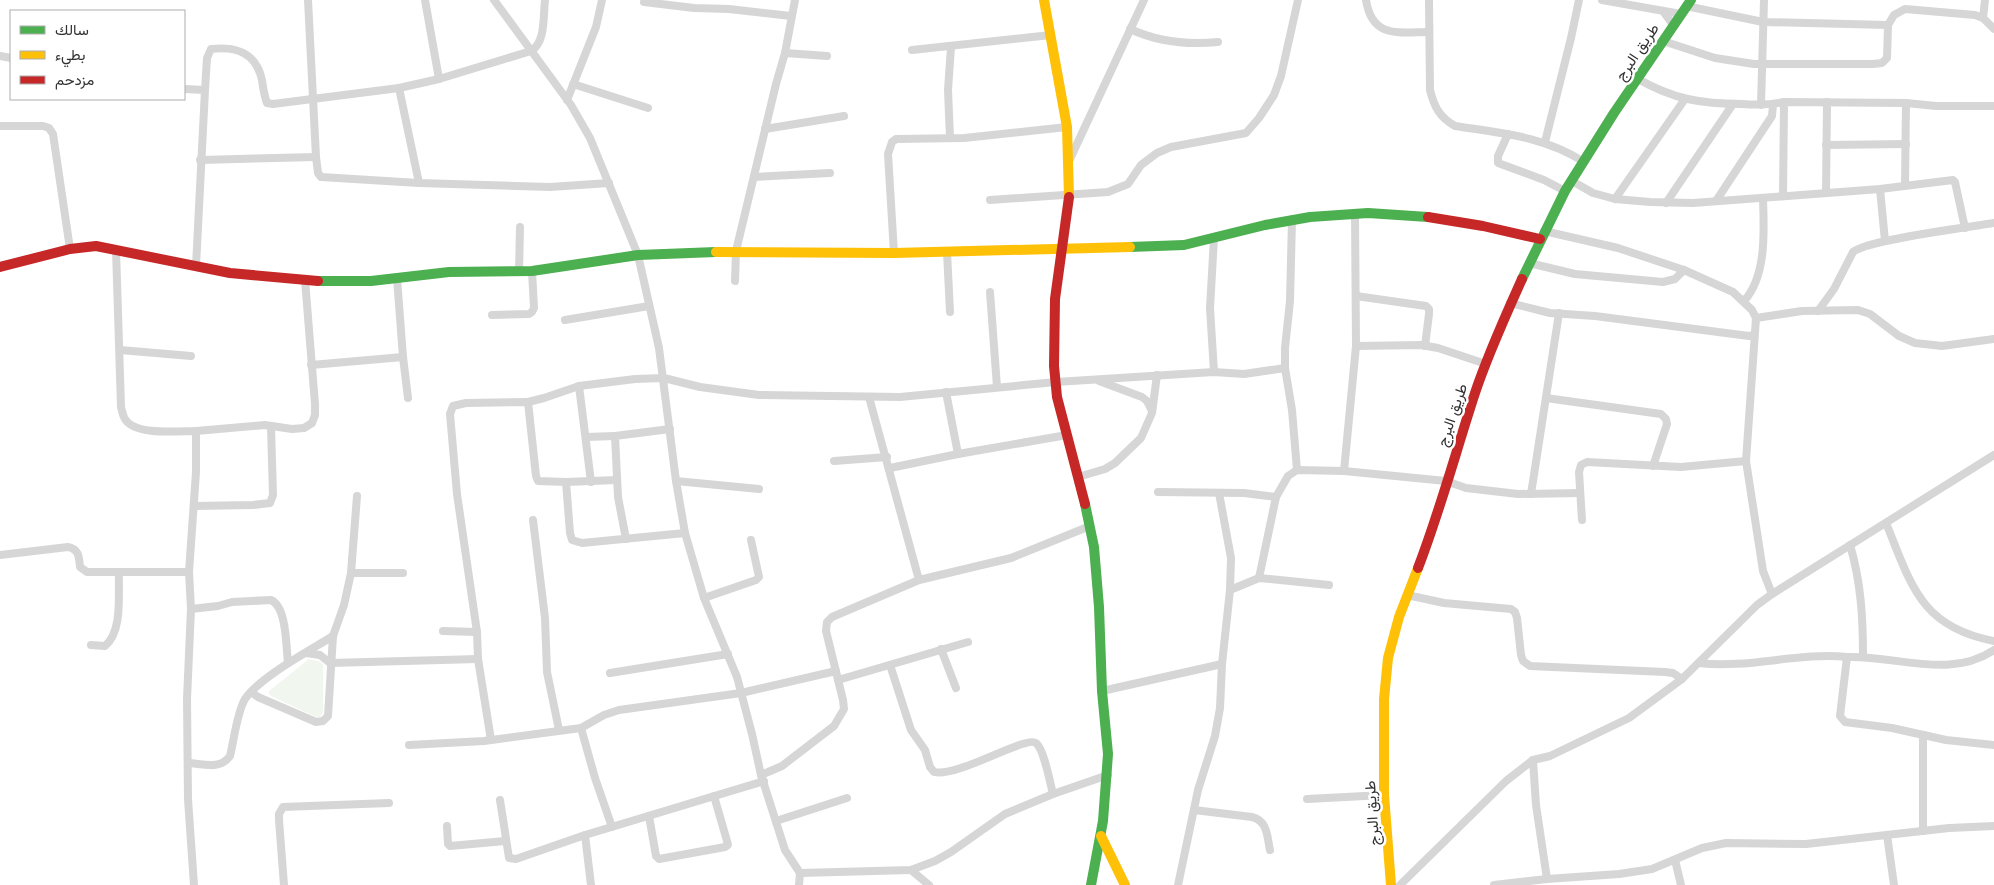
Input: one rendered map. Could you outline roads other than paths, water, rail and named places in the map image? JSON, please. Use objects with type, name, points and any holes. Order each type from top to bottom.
[{"type":"street","points":[[308,0],[316,157],[318,173],[321,177],[419,183],[550,187],[608,183]]},
{"type":"street","points":[[425,0],[439,79]]},
{"type":"street","points":[[494,0],[567,100],[590,138],[638,255],[664,378],[676,481],[685,533],[704,598],[728,654],[741,693],[762,778],[785,850],[800,873],[799,885]]},
{"type":"street","points":[[196,266],[207,54],[211,49],[220,48],[241,52],[250,56],[255,62],[261,77],[265,98],[268,103],[399,88],[439,79],[538,47],[541,40],[545,0]]},
{"type":"street","points":[[567,100],[596,27],[602,0]]},
{"type":"street","points":[[735,281],[736,251],[785,53],[795,0]]},
{"type":"street","points":[[1044,0],[1067,127],[1069,160],[1070,195],[1057,285],[1053,333],[1057,397],[1090,526],[1097,582],[1102,691],[1108,754],[1108,775],[1101,836],[1091,885]]},
{"type":"street","points":[[1069,160],[1144,0]]},
{"type":"street","points":[[990,200],[1100,194],[1123,188],[1141,165],[1157,153],[1171,147],[1246,133],[1268,106],[1279,82],[1294,25],[1298,0]]},
{"type":"street","points":[[1366,0],[1372,20],[1384,30],[1392,32],[1429,32]]},
{"type":"street","points":[[1429,0],[1430,90],[1433,104],[1438,113],[1454,126],[1545,142],[1584,162]]},
{"type":"street","points":[[1545,142],[1572,38],[1579,0]]},
{"type":"street","points":[[1602,0],[1663,11],[1686,7],[1763,22],[1888,24]]},
{"type":"street","points":[[1761,105],[1764,0]]},
{"type":"street","points":[[1905,0],[1905,9]]},
{"type":"street","points":[[1983,18],[1985,0]]},
{"type":"street","points":[[644,2],[791,16]]},
{"type":"street","name":"طريق البرج","points":[[1391,885],[1384,795],[1384,708],[1386,673],[1396,626],[1432,532],[1468,413],[1510,303],[1528,263],[1565,191],[1686,7]]},
{"type":"street","points":[[1663,41],[1715,58],[1762,64],[1882,63],[1887,58],[1888,53],[1888,24],[1894,15],[1905,9],[1975,15],[1983,18],[1994,28]]},
{"type":"street","points":[[1663,11],[1673,26]]},
{"type":"street","points":[[1130,29],[1154,39],[1177,43],[1218,42]]},
{"type":"street","points":[[912,50],[1051,35]]},
{"type":"street","points":[[950,138],[948,90],[951,47]]},
{"type":"street","points":[[785,53],[827,56]]},
{"type":"street","points":[[1638,78],[1663,92],[1685,99],[1712,104],[1773,105],[1784,102],[1827,102],[1994,106]]},
{"type":"street","points":[[573,84],[648,108]]},
{"type":"street","points":[[399,88],[419,183]]},
{"type":"street","points":[[185,89],[205,90]]},
{"type":"street","points":[[1615,199],[1685,99]]},
{"type":"street","points":[[1783,196],[1784,102]]},
{"type":"street","points":[[1826,193],[1827,102]]},
{"type":"street","points":[[1666,203],[1733,104]]},
{"type":"street","points":[[1905,185],[1906,104]]},
{"type":"street","points":[[1716,201],[1772,116],[1773,105]]},
{"type":"street","points":[[765,129],[844,116]]},
{"type":"street","points":[[0,126],[43,126],[49,128],[54,134],[70,249]]},
{"type":"street","points":[[894,253],[888,154],[892,142],[896,139],[964,138],[1067,127]]},
{"type":"street","points":[[1508,134],[1498,156],[1498,163],[1544,180],[1565,191]]},
{"type":"street","points":[[1826,144],[1906,144]]},
{"type":"street","points":[[200,160],[316,157]]},
{"type":"street","points":[[754,177],[830,173]]},
{"type":"street","points":[[1572,181],[1593,193],[1615,199],[1666,203],[1880,189],[1947,180],[1954,181],[1964,228]]},
{"type":"street","points":[[1880,189],[1884,242]]},
{"type":"street","points":[[1744,301],[1755,286],[1764,238],[1763,198]]},
{"type":"street","points":[[0,267],[70,249],[96,246],[230,273],[305,280],[370,281],[449,272],[532,271],[638,255],[736,251],[894,253],[1176,246],[1292,220],[1355,214],[1391,214],[1488,225],[1628,251],[1684,270],[1733,292],[1752,310],[1756,318],[1746,461],[1763,572],[1772,594]]},
{"type":"street","points":[[1344,471],[1356,346],[1355,214]]},
{"type":"street","points":[[1292,220],[1290,301],[1284,348],[1297,470]]},
{"type":"street","points":[[1818,311],[1834,289],[1853,252],[1862,246],[1994,223]]},
{"type":"street","points":[[519,272],[520,227]]},
{"type":"street","points":[[1214,238],[1210,308],[1214,372]]},
{"type":"street","points":[[116,250],[121,407],[125,420],[134,426],[153,431],[196,431],[265,425],[292,429],[304,428],[312,423],[315,415],[305,280]]},
{"type":"street","points":[[947,252],[950,312]]},
{"type":"street","points":[[1528,263],[1575,274],[1663,282],[1674,279],[1684,270]]},
{"type":"street","points":[[492,316],[529,314],[532,312],[534,308],[532,271]]},
{"type":"street","points":[[397,278],[408,398]]},
{"type":"street","points":[[990,292],[997,387]]},
{"type":"street","points":[[1356,296],[1426,306],[1429,309],[1429,314],[1425,346]]},
{"type":"street","points":[[1510,303],[1542,312],[1754,335]]},
{"type":"street","points":[[565,320],[649,306]]},
{"type":"street","points":[[1756,318],[1785,313],[1852,309],[1870,314],[1899,336],[1915,343],[1942,346],[1994,339]]},
{"type":"street","points":[[1531,494],[1559,313]]},
{"type":"street","points":[[1356,346],[1425,346],[1438,348],[1486,364]]},
{"type":"street","points":[[120,350],[192,356]]},
{"type":"street","points":[[311,365],[403,357]]},
{"type":"street","points":[[491,740],[478,659],[477,632],[457,494],[451,409],[455,404],[528,402],[595,382],[664,378],[700,387],[760,395],[900,397],[1157,374],[1214,372],[1244,374],[1285,368]]},
{"type":"street","points":[[1078,477],[1105,469],[1115,463],[1141,438],[1152,413],[1157,374]]},
{"type":"street","points":[[1095,379],[1142,397],[1147,401],[1152,413]]},
{"type":"street","points":[[579,386],[591,482]]},
{"type":"street","points":[[946,392],[958,454]]},
{"type":"street","points":[[869,397],[890,468],[919,580]]},
{"type":"street","points":[[1546,398],[1661,414],[1666,419],[1667,424],[1653,466]]},
{"type":"street","points":[[528,402],[538,481],[591,482],[617,480]]},
{"type":"street","points":[[194,506],[253,505],[270,502],[273,495],[271,427]]},
{"type":"street","points":[[586,437],[615,436],[670,429]]},
{"type":"street","points":[[194,885],[187,699],[191,609],[189,572],[194,506],[196,431]]},
{"type":"street","points":[[890,468],[1067,435]]},
{"type":"street","points":[[615,436],[617,480],[626,539]]},
{"type":"street","points":[[1400,885],[1506,781],[1533,760],[1550,756],[1629,718],[1682,679],[1757,605],[1772,594],[1994,455]]},
{"type":"street","points":[[834,462],[886,457]]},
{"type":"street","points":[[1582,520],[1579,472],[1581,465],[1587,462],[1687,467],[1746,461]]},
{"type":"street","points":[[1259,578],[1276,497],[1288,476],[1297,470],[1344,471],[1446,481],[1479,490],[1531,494],[1580,493]]},
{"type":"street","points":[[676,481],[759,489]]},
{"type":"street","points":[[566,482],[572,540],[582,543],[685,533]]},
{"type":"street","points":[[1158,492],[1244,492],[1276,497]]},
{"type":"street","points":[[1178,885],[1200,780],[1217,726],[1222,693],[1222,664],[1230,590],[1231,558],[1219,493]]},
{"type":"street","points":[[251,692],[258,697],[313,720],[323,721],[329,713],[330,663],[333,636],[344,605],[351,573],[357,496]]},
{"type":"street","points":[[533,520],[545,618],[547,672],[559,730]]},
{"type":"street","points":[[1886,523],[1910,583],[1923,603],[1952,628],[1994,641]]},
{"type":"street","points":[[500,800],[505,841],[509,858],[512,859],[714,796],[762,778],[782,766],[834,726],[844,709],[844,700],[826,630],[827,622],[832,617],[919,580],[1011,558],[1090,526]]},
{"type":"street","points":[[704,598],[756,580],[759,577],[751,540]]},
{"type":"street","points":[[1850,544],[1858,572],[1863,656]]},
{"type":"street","points":[[0,555],[68,547],[73,548],[78,554],[82,571],[119,573],[189,572]]},
{"type":"street","points":[[90,645],[105,646],[114,636],[117,623],[119,573]]},
{"type":"street","points":[[351,573],[403,573]]},
{"type":"street","points":[[1230,590],[1259,578],[1330,585]]},
{"type":"street","points":[[1407,594],[1444,603],[1511,609],[1515,612],[1517,618],[1521,655],[1523,661],[1530,666],[1665,672],[1682,679]]},
{"type":"street","points":[[191,609],[218,606],[232,602],[272,600],[276,602],[282,611],[288,663]]},
{"type":"street","points":[[443,631],[477,632]]},
{"type":"street","points":[[188,763],[220,765],[226,762],[230,756],[244,700],[251,692],[288,663],[333,636]]},
{"type":"street","points":[[838,680],[968,642]]},
{"type":"street","points":[[941,649],[956,688]]},
{"type":"street","points":[[1699,663],[1732,665],[1774,660],[1863,656],[1915,664],[1953,665],[1966,662],[1994,650]]},
{"type":"street","points":[[305,653],[320,655],[330,663],[478,659]]},
{"type":"street","points":[[610,673],[728,654]]},
{"type":"street","points":[[1847,657],[1840,716],[1843,721],[1892,728],[1954,741],[1994,745]]},
{"type":"street","points":[[1102,691],[1222,664]]},
{"type":"street","points":[[890,665],[911,730],[925,750],[930,767],[934,772],[942,774],[951,772],[1026,742],[1034,742],[1037,744],[1042,755],[1053,794]]},
{"type":"street","points":[[409,745],[491,740],[581,728],[604,715],[619,710],[741,693],[836,671]]},
{"type":"street","points":[[581,728],[595,778],[612,827]]},
{"type":"street","points":[[1923,735],[1923,831]]},
{"type":"street","points":[[1533,760],[1536,805],[1547,878]]},
{"type":"street","points":[[800,873],[911,870],[951,852],[1005,814],[1053,794],[1108,775]]},
{"type":"street","points":[[1307,799],[1384,795]]},
{"type":"street","points":[[650,816],[656,856],[659,858],[725,847],[728,845],[728,841],[714,796]]},
{"type":"street","points":[[776,821],[847,798]]},
{"type":"street","points":[[284,885],[279,820],[280,810],[283,808],[389,803]]},
{"type":"street","points":[[1194,810],[1252,817],[1260,820],[1266,829],[1270,850]]},
{"type":"street","points":[[447,826],[448,844],[450,846],[505,841]]},
{"type":"street","points":[[1494,885],[1547,878],[1619,874],[1652,869],[1702,848],[1726,843],[1806,844],[1923,831],[1994,826]]},
{"type":"street","points":[[585,835],[591,885]]},
{"type":"street","points":[[1887,835],[1894,885]]},
{"type":"street","points":[[1101,836],[1125,885]]},
{"type":"street","points":[[1675,860],[1681,885]]},
{"type":"street","points":[[911,870],[929,885]]}]
